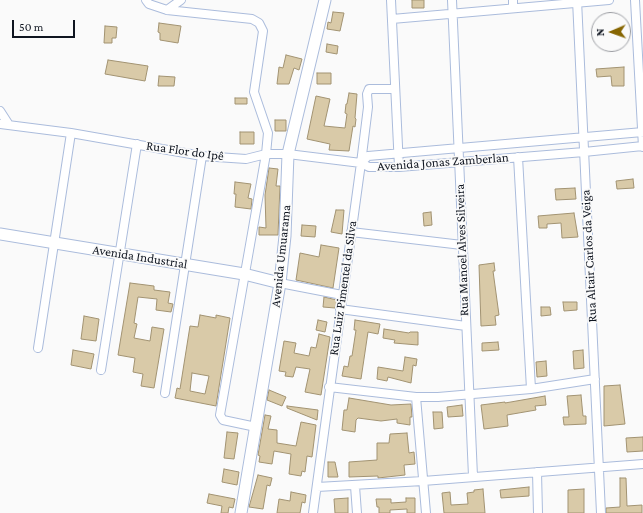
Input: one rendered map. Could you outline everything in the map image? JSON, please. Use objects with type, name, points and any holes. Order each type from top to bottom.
[{"type":"street","points":[[146,0],[149,4],[167,10],[252,19],[259,23],[263,30],[254,92],[268,133],[266,154],[220,415],[223,420],[256,427]]},
{"type":"street","points":[[167,10],[181,0]]},
{"type":"street","name":"Avenida Umuarama","points":[[241,513],[280,282],[286,236],[288,154],[325,0]]},
{"type":"street","points":[[391,0],[399,167]]},
{"type":"street","name":"Rua Manoel Alves Silveira","points":[[452,0],[472,476]]},
{"type":"street","points":[[392,19],[452,14],[513,4],[609,0]]},
{"type":"street","points":[[636,0],[643,146]]},
{"type":"street","name":"Rua Altair Carlos da Veiga","points":[[577,1],[582,138],[584,152],[601,513]]},
{"type":"street","name":"Rua Luiz Pimentel da Silva","points":[[313,513],[329,387],[361,163],[369,89],[395,88]]},
{"type":"street","points":[[0,111],[9,125]]},
{"type":"street","name":"Rua Flor do Ipê","points":[[0,124],[71,133],[202,156],[246,158],[266,154],[288,154],[361,163]]},
{"type":"street","name":"Avenida Jonas Zamberlan","points":[[642,132],[368,156],[361,163],[369,167],[399,167],[643,146]]},
{"type":"street","points":[[38,348],[71,133]]},
{"type":"street","points":[[102,370],[137,144]]},
{"type":"street","points":[[165,393],[202,156]]},
{"type":"street","points":[[518,157],[531,389]]},
{"type":"street","points":[[351,232],[462,245]]},
{"type":"street","name":"Avenida Industrial","points":[[0,234],[244,274],[280,282]]},
{"type":"street","points":[[280,282],[342,294]]},
{"type":"street","points":[[340,309],[466,326]]},
{"type":"street","points":[[329,387],[416,397],[468,396],[595,380]]},
{"type":"street","points":[[416,397],[426,513]]},
{"type":"street","points":[[317,487],[355,486],[643,464]]},
{"type":"street","points":[[536,472],[538,513]]},
{"type":"street","points":[[355,486],[357,513]]},
{"type":"building","points":[[412,0],[424,0],[424,8],[412,8]]},
{"type":"building","points":[[333,12],[344,13],[340,31],[327,29],[328,22],[331,23]]},
{"type":"building","points":[[159,23],[181,26],[178,43],[160,40],[160,33],[158,32]]},
{"type":"building","points":[[105,26],[117,27],[116,38],[112,38],[112,43],[104,43]]},
{"type":"building","points":[[327,44],[338,46],[337,54],[326,52]]},
{"type":"building","points":[[286,55],[302,59],[299,70],[294,68],[289,84],[277,84],[279,67],[283,68]]},
{"type":"building","points":[[108,60],[148,66],[145,81],[105,74]]},
{"type":"building","points":[[624,67],[624,86],[612,86],[611,76],[597,77],[596,69]]},
{"type":"building","points":[[317,73],[331,73],[331,84],[317,84]]},
{"type":"building","points":[[159,76],[175,77],[174,86],[158,86]]},
{"type":"building","points":[[349,93],[357,94],[355,127],[353,126],[349,151],[329,150],[330,144],[307,139],[316,96],[330,99],[324,126],[345,128],[347,114],[345,113],[346,104]]},
{"type":"building","points":[[235,98],[247,98],[247,104],[235,104]]},
{"type":"building","points":[[275,120],[286,120],[286,131],[275,131]]},
{"type":"building","points":[[240,132],[254,132],[254,144],[240,144]]},
{"type":"building","points":[[269,168],[278,169],[276,186],[280,186],[278,235],[259,235],[259,227],[266,228],[265,195]]},
{"type":"building","points":[[633,179],[634,188],[617,189],[616,181]]},
{"type":"building","points":[[235,182],[251,184],[248,198],[252,199],[251,209],[235,207]]},
{"type":"building","points":[[575,188],[576,199],[556,200],[555,189]]},
{"type":"building","points":[[336,210],[344,210],[342,234],[331,232]]},
{"type":"building","points":[[431,212],[432,225],[424,226],[423,213]]},
{"type":"building","points":[[574,213],[578,237],[562,238],[561,223],[547,224],[547,228],[539,228],[538,216]]},
{"type":"building","points":[[302,225],[316,226],[315,237],[301,236]]},
{"type":"building","points":[[321,245],[339,248],[333,288],[296,280],[300,253],[319,257]]},
{"type":"building","points":[[494,263],[495,271],[493,271],[499,315],[495,316],[496,325],[481,326],[479,265]]},
{"type":"building","points":[[130,283],[154,286],[154,290],[170,292],[168,303],[173,304],[171,312],[156,310],[157,299],[138,297],[134,323],[137,324],[134,338],[150,341],[152,327],[164,329],[154,388],[141,386],[143,374],[133,372],[135,358],[118,355]]},
{"type":"building","points":[[324,297],[337,300],[335,308],[323,307]]},
{"type":"building","points":[[563,302],[577,302],[577,310],[564,311]]},
{"type":"building","points":[[541,307],[550,307],[551,315],[541,316]]},
{"type":"building","points":[[200,315],[216,318],[216,315],[230,318],[216,406],[175,398],[177,388],[180,389],[190,326],[198,327]],"holes":[[[192,373],[209,376],[205,394],[190,391]]]},
{"type":"building","points":[[84,316],[99,319],[96,341],[81,339]]},
{"type":"building","points":[[318,320],[327,322],[325,332],[316,330]]},
{"type":"building","points":[[355,320],[380,324],[378,334],[368,332],[361,379],[342,376],[344,366],[348,367],[350,356],[352,356],[356,330],[354,330]]},
{"type":"building","points":[[384,329],[409,333],[418,332],[418,345],[394,343],[395,340],[383,338]]},
{"type":"building","points":[[319,334],[330,337],[321,395],[305,392],[310,369],[296,367],[293,377],[285,376],[286,372],[279,371],[284,341],[296,343],[294,353],[309,356],[311,347],[316,348]]},
{"type":"building","points":[[498,342],[499,350],[482,351],[482,343]]},
{"type":"building","points":[[73,350],[94,354],[91,369],[71,365]]},
{"type":"building","points":[[583,350],[584,368],[574,369],[573,351]]},
{"type":"building","points":[[405,357],[417,359],[416,366],[413,365],[411,383],[388,377],[387,381],[377,379],[378,367],[403,371]]},
{"type":"building","points":[[546,361],[547,376],[537,377],[536,362]]},
{"type":"building","points":[[620,385],[625,424],[604,426],[604,386]]},
{"type":"building","points":[[269,390],[286,397],[282,406],[267,400]]},
{"type":"building","points":[[581,395],[583,416],[586,416],[586,424],[564,425],[563,417],[569,417],[567,396]]},
{"type":"building","points":[[545,396],[546,405],[535,406],[536,410],[507,415],[508,426],[484,429],[481,405],[505,403]]},
{"type":"building","points":[[349,398],[391,405],[411,404],[412,417],[410,417],[410,425],[397,423],[397,419],[381,421],[358,418],[356,420],[355,432],[342,430],[344,410],[347,410]]},
{"type":"building","points":[[462,405],[463,416],[448,417],[447,407]]},
{"type":"building","points":[[287,406],[318,410],[317,420],[287,408]]},
{"type":"building","points":[[433,412],[442,412],[443,428],[434,429]]},
{"type":"building","points":[[265,415],[271,416],[268,429],[277,430],[277,443],[296,446],[301,422],[316,425],[312,457],[307,456],[305,472],[302,471],[301,476],[289,474],[291,454],[274,451],[272,464],[259,462],[260,456],[258,455]]},
{"type":"building","points":[[227,432],[238,433],[234,459],[224,458]]},
{"type":"building","points":[[407,433],[409,453],[414,452],[415,464],[404,465],[405,475],[378,478],[378,476],[349,477],[349,462],[377,460],[377,443],[389,443],[390,434]]},
{"type":"building","points":[[643,437],[643,451],[627,452],[626,438]]},
{"type":"building","points":[[328,462],[335,462],[338,477],[328,477]]},
{"type":"building","points":[[224,469],[239,472],[237,485],[222,482]]},
{"type":"building","points":[[258,475],[272,478],[270,486],[267,485],[263,509],[249,507]]},
{"type":"building","points":[[620,478],[626,478],[627,506],[642,505],[642,513],[606,513],[606,508],[620,507]]},
{"type":"building","points":[[529,487],[529,496],[501,498],[500,490]]},
{"type":"building","points":[[483,489],[485,513],[444,513],[442,493],[450,492],[451,505],[468,504],[467,493],[474,492],[474,490]]},
{"type":"building","points":[[584,489],[584,513],[568,513],[568,490]]},
{"type":"building","points":[[291,492],[306,495],[305,503],[302,502],[300,513],[277,513],[279,499],[290,501]]},
{"type":"building","points":[[209,494],[235,499],[233,508],[229,507],[228,513],[221,513],[222,506],[207,503]]},
{"type":"building","points":[[348,498],[348,513],[335,513],[334,499]]},
{"type":"building","points":[[406,498],[415,498],[415,513],[407,513],[407,509],[390,510],[390,513],[379,513],[379,507],[377,507],[376,499],[391,499],[391,503],[406,502]]}]
